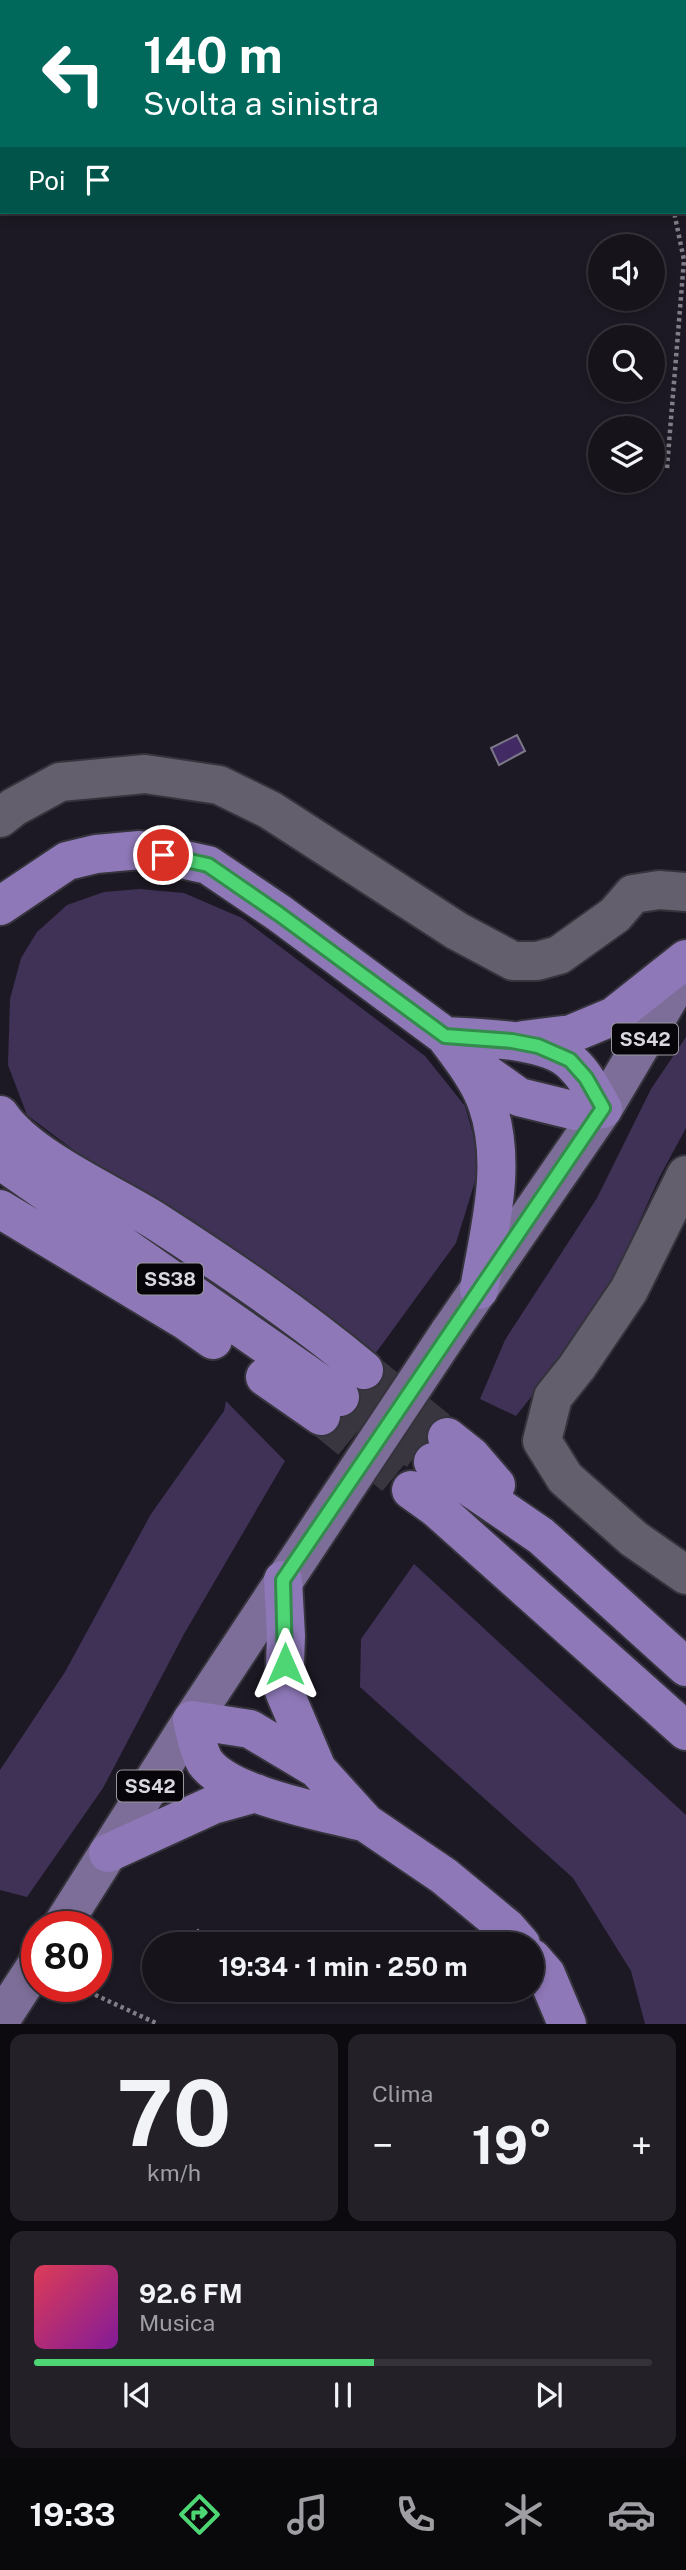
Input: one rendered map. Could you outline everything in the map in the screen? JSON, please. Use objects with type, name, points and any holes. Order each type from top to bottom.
[{"type":"highway","points":[[0,906],[67,862],[96,854],[141,850],[208,865],[279,914],[519,1097],[576,1111],[603,1108],[586,1078],[570,1060],[538,1046],[512,1041]]},
{"type":"highway","points":[[0,937],[32,883]]},
{"type":"highway","points":[[453,1046],[571,1034],[614,1016],[686,959]]},
{"type":"highway","points":[[453,1046],[487,1103],[495,1141],[497,1180],[479,1290]]},
{"type":"highway","points":[[0,1115],[40,1153],[186,1242],[306,1322],[342,1394]]},
{"type":"highway","name":"SS38","points":[[0,1160],[342,1394]]},
{"type":"highway","name":"SS38","points":[[0,1209],[186,1321],[342,1394]]},
{"type":"highway","points":[[432,1474],[541,1536],[686,1667]]},
{"type":"highway","points":[[432,1474],[686,1731]]},
{"type":"highway","points":[[432,1474],[501,1592],[686,1760]]},
{"type":"highway","points":[[283,1580],[286,1636],[284,1691],[317,1769]]},
{"type":"highway","points":[[366,1823],[256,1793],[224,1780],[204,1760],[191,1720],[250,1729],[317,1769],[366,1823],[444,1876],[510,1932]]},
{"type":"highway","points":[[108,1853],[213,1805],[256,1793]]},
{"type":"highway","points":[[544,1972],[567,2024]]},
{"type":"main road","name":"SS42","points":[[72,1911],[191,1720],[283,1580],[603,1108],[686,969]]},
{"type":"main road","points":[[0,2021],[21,1989]]},
{"type":"street","points":[[0,818],[14,807],[60,782],[145,774],[219,785],[270,810],[457,931],[513,961],[537,961],[559,955],[615,915],[633,894],[659,890],[686,892]]},
{"type":"street","points":[[686,1175],[629,1290],[577,1367],[553,1397],[542,1441],[565,1478],[634,1539],[686,1575]]},
{"type":"path","points":[[667,468],[684,260],[674,214]]},
{"type":"path","points":[[111,2002],[158,2024]]},
{"type":"shaded area","points":[[140,889],[184,893],[242,918],[425,1056],[465,1106],[481,1162],[456,1243],[375,1354],[103,1172],[27,1115],[8,1065],[10,999],[21,958],[37,932],[67,905],[104,892]]},
{"type":"shaded area","points":[[686,1037],[686,1128],[659,1178],[599,1311],[516,1416],[480,1399],[505,1340],[597,1198],[651,1089]]},
{"type":"shaded area","points":[[226,1401],[285,1461],[184,1634],[103,1788],[27,1897],[0,1890],[0,1770],[65,1672],[151,1514],[224,1411]]},
{"type":"shaded area","points":[[414,1564],[686,1815],[686,2024],[645,2024],[631,1971],[573,1878],[360,1687],[361,1639]]},
{"type":"building","points":[[517,735],[525,751],[499,765],[491,748]]},
{"type":"tunnel","points":[[364,1370],[447,1437]]},
{"type":"tunnel","points":[[340,1397],[433,1462]]},
{"type":"tunnel","points":[[321,1416],[411,1490]]},
{"type":"route","points":[[163,855],[208,865],[445,1036],[512,1041],[538,1046],[570,1060],[586,1078],[603,1108],[283,1580],[285,1664]]}]
